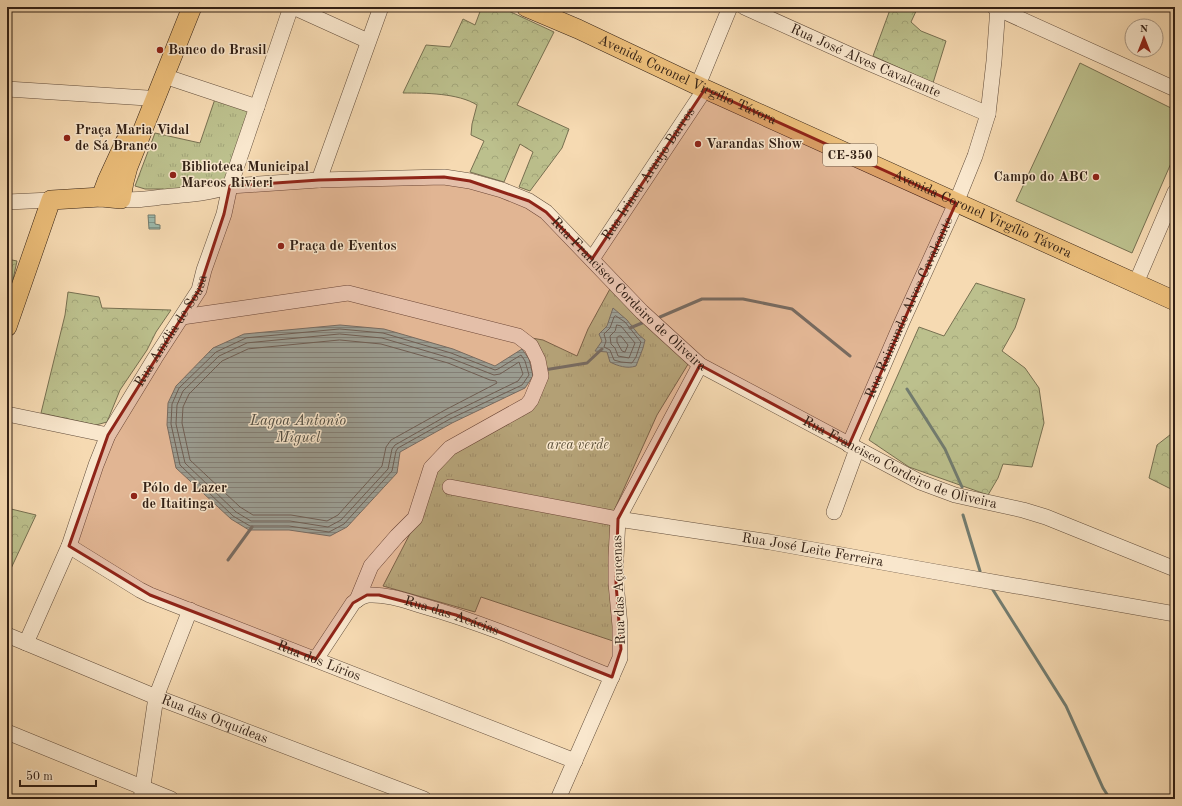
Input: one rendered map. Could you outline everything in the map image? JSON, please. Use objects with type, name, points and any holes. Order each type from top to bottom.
[{"type":"main road","points":[[121,199],[128,167],[156,90],[192,7]]},
{"type":"main road","name":"Avenida Coronel Virgílio Távora","points":[[526,7],[553,12],[578,29],[702,87],[1175,301]]},
{"type":"main road","points":[[101,197],[137,113],[156,90]]},
{"type":"main road","name":"Rua Francisco Cordeiro de Oliveira","points":[[51,200],[101,197],[121,199]]},
{"type":"main road","points":[[7,327],[51,200]]},
{"type":"street","points":[[292,7],[368,41]]},
{"type":"street","name":"Rua Amélia de Sousa","points":[[26,643],[69,546],[96,465],[108,436],[155,358],[199,290],[204,270],[224,214],[230,186],[256,107],[292,7]]},
{"type":"street","points":[[319,180],[381,7]]},
{"type":"street","name":"Rua Irineu Araujo Barros","points":[[592,259],[702,87],[730,7]]},
{"type":"street","name":"Rua José Alves Cavalcante","points":[[744,7],[864,61],[988,114]]},
{"type":"street","points":[[996,8],[1175,89]]},
{"type":"street","name":"Rua Raimundo Alves Cavalcante","points":[[834,512],[853,447],[902,322],[956,203],[988,114],[994,61],[996,8]]},
{"type":"street","points":[[7,90],[156,90],[256,107]]},
{"type":"street","name":"Rua Francisco Cordeiro de Oliveira","points":[[121,199],[137,200],[191,195],[230,186],[319,180],[444,177],[470,181],[502,190],[529,201],[546,212],[642,312],[700,365],[920,482],[941,491],[968,499],[1023,510],[1046,517],[1175,569]]},
{"type":"street","points":[[1136,283],[1174,198]]},
{"type":"street","points":[[7,202],[51,200]]},
{"type":"street","points":[[182,317],[348,293],[518,336],[531,346],[538,360],[541,376],[531,400],[527,405],[450,448],[431,468],[415,518],[371,566],[357,600],[353,603],[316,659]]},
{"type":"street","name":"Rua das Açucenas","points":[[558,799],[620,658],[620,613],[616,583],[618,520],[700,365]]},
{"type":"street","points":[[7,414],[108,436]]},
{"type":"street","name":"Rua José Leite Ferreira","points":[[450,487],[618,520],[770,542],[1175,614]]},
{"type":"street","name":"Rua dos Lírios","points":[[69,546],[140,590],[575,761]]},
{"type":"street","name":"Rua das Acácias","points":[[357,600],[367,595],[379,595],[396,598],[456,615],[612,677]]},
{"type":"street","points":[[142,793],[156,697],[190,610]]},
{"type":"street","name":"Rua das Orquídeas","points":[[7,635],[156,697],[424,799]]},
{"type":"street","points":[[7,732],[142,793],[171,799]]},
{"type":"highlighted area","points":[[705,89],[956,203],[849,445],[700,365],[618,519],[616,583],[621,649],[612,677],[456,615],[379,595],[367,595],[353,603],[316,659],[150,595],[69,546],[108,435],[199,290],[224,214],[230,186],[319,180],[444,177],[470,181],[529,201],[546,212],[592,259]]},
{"type":"green space","points":[[478,7],[500,7],[554,32],[517,105],[569,129],[562,148],[530,191],[519,187],[533,152],[520,144],[504,182],[470,172],[484,141],[471,135],[477,105],[461,98],[451,96],[403,93],[426,45],[450,47],[463,19],[475,25],[481,9]]},
{"type":"green space","points":[[891,7],[918,7],[911,22],[921,31],[946,41],[933,83],[873,56]]},
{"type":"green space","name":"Campo do ABC","points":[[1080,63],[1175,110],[1175,154],[1132,253],[1016,201]]},
{"type":"green space","points":[[216,96],[249,109],[228,181],[174,194],[163,189],[145,189],[135,186],[155,133],[200,143]]},
{"type":"green space","points":[[7,259],[17,261],[7,307]]},
{"type":"green space","points":[[976,283],[1025,299],[1015,328],[1002,351],[1025,368],[1039,388],[1044,423],[1032,467],[1003,464],[998,478],[988,495],[909,467],[869,440],[919,327],[944,336]]},
{"type":"green space","name":"area verde","points":[[611,287],[690,361],[657,415],[613,513],[616,642],[481,597],[475,612],[383,586],[415,524],[432,480],[449,454],[505,422],[546,378],[526,337],[543,340],[577,356],[588,329]]},
{"type":"green space","points":[[68,292],[99,297],[102,308],[171,310],[156,332],[147,350],[120,390],[107,422],[96,425],[41,413],[65,315]]},
{"type":"green space","points":[[1175,431],[1175,491],[1149,478],[1157,445]]},
{"type":"green space","points":[[7,508],[36,515],[7,577]]},
{"type":"water","points":[[148,215],[155,215],[155,224],[160,225],[160,229],[149,229]]},
{"type":"water","points":[[613,308],[627,320],[645,340],[636,366],[623,367],[616,365],[610,362],[607,352],[595,351],[602,341],[599,334],[607,326]]},
{"type":"water","name":"Lagoa Antonio Miguel","points":[[340,325],[384,329],[453,349],[495,366],[522,349],[529,359],[533,376],[525,388],[452,423],[400,452],[397,473],[347,527],[330,536],[289,530],[249,530],[231,519],[176,468],[167,425],[168,403],[176,386],[213,348],[244,334]]},
{"type":"waterway","points":[[660,317],[702,299],[743,299],[792,309],[850,356]]},
{"type":"waterway","points":[[630,328],[642,323]]},
{"type":"waterway","points":[[544,370],[587,363],[602,349]]},
{"type":"waterway","points":[[907,389],[945,449],[962,487]]},
{"type":"waterway","points":[[963,515],[980,571]]},
{"type":"waterway","points":[[228,560],[252,527]]},
{"type":"waterway","points":[[993,590],[1066,706],[1103,788],[1110,799]]},
{"type":"place","name":"Banco do Brasil","points":[[160,50]]},
{"type":"place","name":"Praça Maria Vidal de Sá Branco","points":[[67,138]]},
{"type":"place","name":"Varandas Show","points":[[698,144]]},
{"type":"place","name":"Biblioteca Municipal Marcos Rivieri","points":[[173,175]]},
{"type":"place","name":"Campo do ABC","points":[[1096,177]]},
{"type":"place","name":"Praça de Eventos","points":[[281,246]]},
{"type":"place","name":"Pólo de Lazer de Itaitinga","points":[[134,496]]}]
